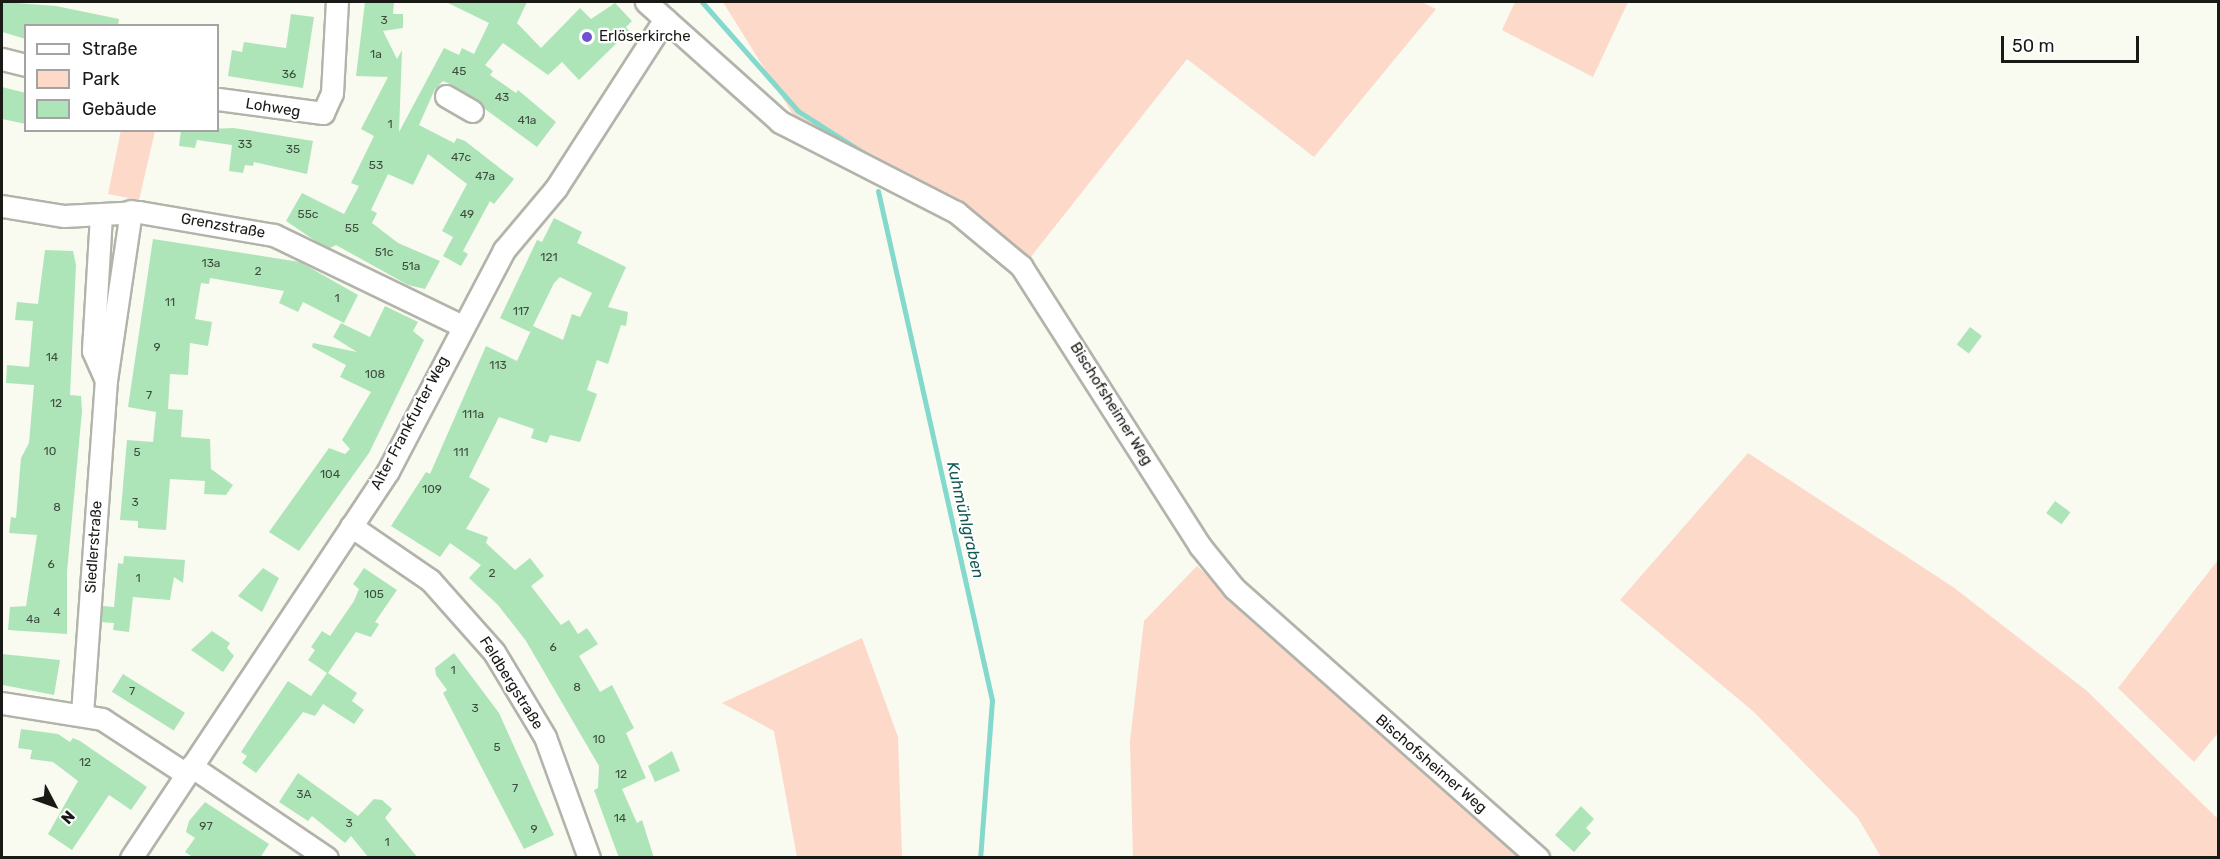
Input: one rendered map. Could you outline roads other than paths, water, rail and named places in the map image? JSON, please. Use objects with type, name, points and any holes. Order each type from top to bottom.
[{"type":"street","name":"Lohweg","points":[[219,99],[310,113],[328,109],[337,2]]},
{"type":"street","name":"Bischofsheimer Weg","points":[[646,2],[780,122],[956,213],[1021,266],[1200,546],[1234,588],[1538,858]]},
{"type":"street","name":"Alter Frankfurter Weg","points":[[131,858],[393,461],[460,325],[510,241],[556,188],[665,19]]},
{"type":"street","points":[[2,59],[24,64]]},
{"type":"street","points":[[446,96],[472,111]]},
{"type":"street","name":"Grenzstraße","points":[[2,206],[49,214],[131,212],[274,234],[460,325]]},
{"type":"street","name":"Siedlerstraße","points":[[82,714],[106,380],[131,212]]},
{"type":"street","name":"Siedlerstraße","points":[[101,214],[93,351],[106,380]]},
{"type":"street","name":"Feldbergstraße","points":[[351,526],[430,580],[494,652],[545,737],[589,858]]},
{"type":"street","points":[[2,703],[102,719],[189,770],[327,858]]},
{"type":"waterway","name":"Kuhmühlgraben","points":[[702,2],[798,111],[867,155]]},
{"type":"waterway","name":"Kuhmühlgraben","points":[[878,191],[992,700],[980,858]]},
{"type":"place","name":"Erlöserkirche","points":[[587,37]]}]
